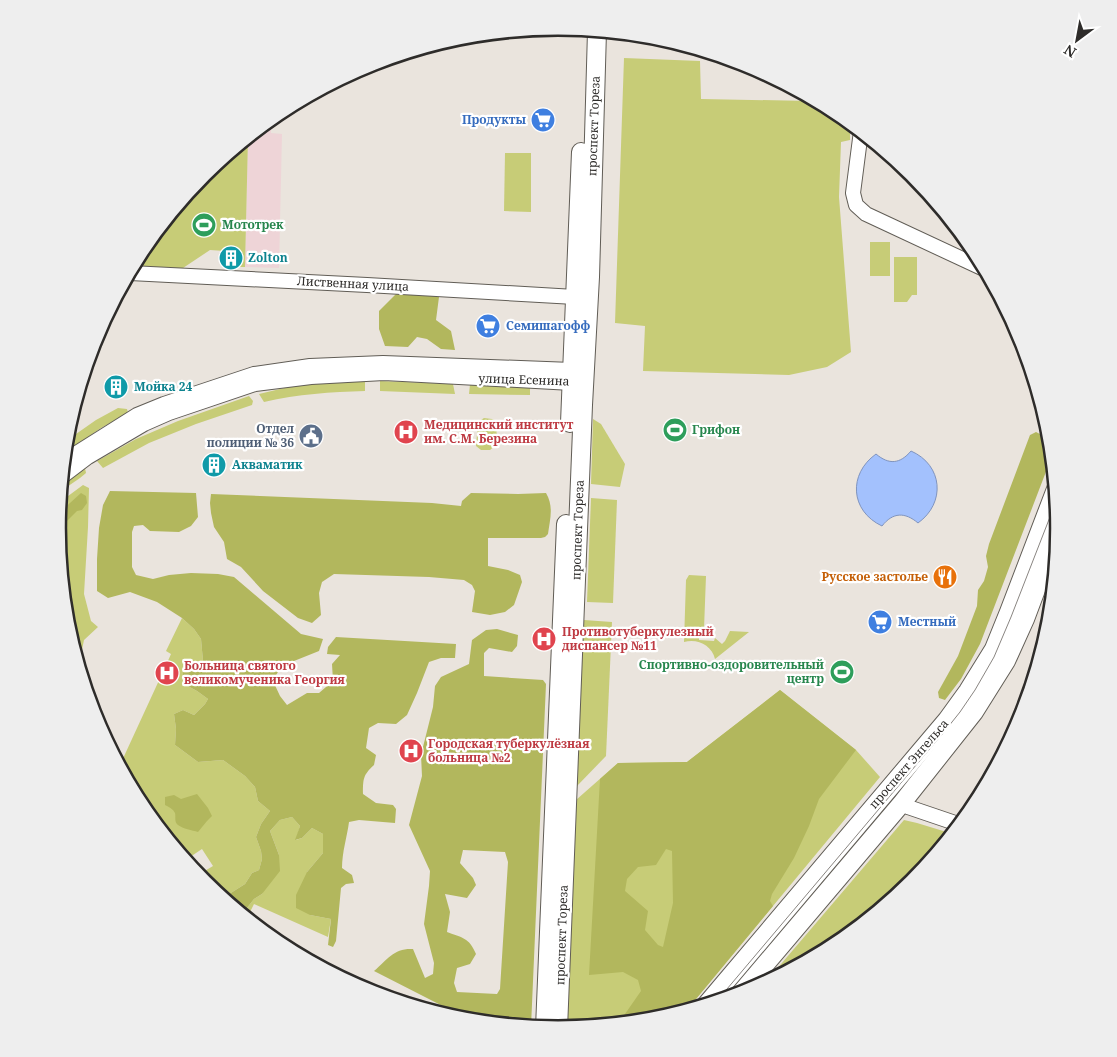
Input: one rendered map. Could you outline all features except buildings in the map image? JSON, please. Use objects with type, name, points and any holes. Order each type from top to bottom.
[{"type":"main road","name":"проспект Тореза","points":[[558,1021],[576,377],[576,297],[585,37]]},
{"type":"main road","name":"проспект Тореза","points":[[545,1021],[576,377],[590,277],[596,37]]},
{"type":"main road","name":"проспект Энгельса","points":[[714,996],[953,713],[986,664],[994,648],[1050,504]]},
{"type":"main road","name":"проспект Энгельса","points":[[751,981],[902,803],[974,712],[1001,670],[1024,619],[1050,551]]},
{"type":"main road","points":[[864,817],[872,818],[880,829]]},
{"type":"street","points":[[860,140],[853,192],[856,205],[866,214],[974,264]]},
{"type":"street","name":"Лиственная улица","points":[[137,273],[576,297]]},
{"type":"street","name":"улица Есенина","points":[[71,456],[137,415],[254,374],[310,366],[383,364],[576,377]]},
{"type":"street","name":"улица Есенина","points":[[69,471],[88,457],[144,424],[169,413],[255,384],[311,377],[384,373],[576,377]]},
{"type":"street","points":[[902,803],[908,808],[953,823]]},
{"type":"shaded area","points":[[271,129],[271,133],[282,134],[279,268],[245,267],[248,147]]},
{"type":"green space","points":[[624,58],[700,61],[701,99],[803,101],[850,132],[850,140],[841,142],[839,197],[851,352],[827,367],[789,375],[643,371],[645,326],[615,323]]},
{"type":"green space","name":"Мототрек","points":[[248,147],[245,267],[236,267],[236,249],[226,248],[225,251],[210,250],[177,272],[139,270],[188,204],[210,180]]},
{"type":"green space","points":[[505,153],[531,153],[531,212],[504,211]]},
{"type":"green space","points":[[870,242],[890,242],[890,276],[870,276]]},
{"type":"green space","points":[[894,257],[917,257],[917,295],[912,295],[907,302],[894,302]]},
{"type":"green space","points":[[420,291],[439,297],[436,320],[451,331],[455,350],[441,349],[427,339],[417,337],[408,347],[385,346],[379,329],[379,311],[398,292]]},
{"type":"green space","points":[[365,381],[365,391],[314,394],[264,402],[259,394],[297,385]]},
{"type":"green space","points":[[380,381],[453,384],[455,394],[380,391]]},
{"type":"green space","points":[[470,384],[530,386],[530,395],[469,394]]},
{"type":"green space","points":[[249,396],[253,401],[252,405],[196,424],[149,443],[103,468],[97,461],[136,439],[178,421]]},
{"type":"green space","points":[[118,408],[127,409],[128,413],[101,428],[73,447],[76,434]]},
{"type":"green space","points":[[484,418],[497,422],[496,445],[490,450],[481,450],[476,446],[478,422]]},
{"type":"green space","points":[[593,419],[601,424],[625,464],[620,487],[591,484]]},
{"type":"green space","points":[[1036,432],[1042,435],[1047,468],[980,644],[961,679],[945,700],[939,698],[938,692],[958,656],[977,606],[978,590],[984,581],[988,567],[986,556],[989,544],[1030,435]]},
{"type":"green space","points":[[85,468],[86,473],[68,486],[68,480]]},
{"type":"green space","points":[[83,485],[89,488],[84,594],[91,621],[98,627],[84,640],[82,651],[70,593],[67,561],[67,497]]},
{"type":"green space","points":[[110,491],[196,493],[198,517],[191,526],[179,532],[150,531],[143,525],[134,526],[132,532],[132,567],[136,575],[153,579],[191,573],[218,574],[234,577],[301,634],[323,639],[319,651],[294,661],[279,670],[273,681],[280,696],[287,705],[307,693],[319,693],[333,681],[332,664],[340,655],[327,654],[328,647],[336,637],[456,644],[455,658],[441,658],[429,662],[407,715],[396,724],[378,723],[369,728],[366,748],[376,755],[374,765],[364,778],[363,794],[376,803],[393,805],[396,809],[395,823],[359,820],[349,822],[342,868],[352,875],[354,883],[346,884],[341,888],[336,941],[333,947],[328,945],[331,919],[310,915],[296,908],[296,895],[307,872],[323,853],[323,834],[312,828],[302,838],[295,840],[300,826],[292,817],[280,820],[270,831],[279,855],[280,871],[262,894],[254,899],[246,909],[229,894],[245,884],[252,873],[259,870],[262,859],[256,837],[261,824],[270,811],[258,801],[255,787],[245,776],[223,760],[198,762],[175,745],[176,729],[174,714],[183,710],[194,715],[208,699],[184,684],[183,673],[191,666],[203,661],[201,639],[194,629],[182,618],[157,602],[130,592],[108,598],[97,591],[99,528],[103,505]]},
{"type":"green space","points":[[81,493],[86,496],[87,503],[82,510],[77,511],[66,522],[67,506]]},
{"type":"green space","points":[[471,493],[546,493],[550,503],[548,534],[545,537],[488,538],[488,566],[508,570],[520,575],[522,582],[514,605],[505,612],[490,615],[472,612],[475,591],[472,585],[464,580],[334,574],[322,582],[319,593],[321,615],[312,623],[298,618],[263,591],[241,567],[227,559],[224,542],[214,527],[210,503],[211,494],[432,503],[461,506],[462,501]]},
{"type":"green space","points":[[591,498],[617,500],[613,603],[587,602]]},
{"type":"green space","points":[[689,575],[706,576],[704,629],[699,629],[699,640],[714,641],[715,638],[722,644],[730,631],[749,632],[715,659],[707,646],[694,641],[684,642],[686,580]]},
{"type":"green space","points":[[182,618],[194,629],[201,639],[203,661],[191,666],[184,684],[208,699],[194,715],[183,710],[174,714],[176,729],[175,745],[198,762],[223,760],[245,776],[255,787],[258,801],[270,811],[261,824],[256,837],[262,859],[259,870],[252,873],[245,884],[229,894],[205,871],[213,866],[202,849],[191,856],[168,828],[149,802],[123,758],[171,654],[166,651]]},
{"type":"green space","points":[[584,620],[612,622],[606,756],[576,787]]},
{"type":"green space","points":[[497,629],[518,635],[517,646],[512,652],[489,648],[484,653],[484,676],[543,680],[546,684],[531,1020],[494,1017],[445,1007],[374,971],[396,952],[413,949],[425,978],[433,974],[434,963],[424,924],[430,871],[409,825],[422,776],[421,755],[433,707],[435,686],[441,677],[469,664],[472,640],[486,630]],"holes":[[[463,850],[505,852],[508,862],[500,989],[497,994],[457,992],[454,983],[457,968],[470,964],[476,954],[468,941],[447,932],[450,912],[445,894],[467,898],[476,885],[473,878],[460,863]]]},
{"type":"green space","points":[[780,690],[856,750],[880,777],[694,1002],[623,1017],[566,1021],[576,800],[618,763],[687,762]]},
{"type":"green space","points":[[780,690],[856,750],[819,799],[794,858],[772,894],[770,901],[773,906],[694,1002],[623,1017],[641,991],[638,980],[623,972],[589,975],[600,779],[618,763],[687,762]],"holes":[[[666,849],[672,851],[673,903],[663,947],[658,945],[645,930],[648,911],[625,891],[627,879],[638,867],[656,865]]]},
{"type":"green space","points":[[197,794],[212,816],[198,832],[178,825],[174,812],[165,805],[165,797],[174,795],[181,799]]},
{"type":"green space","points":[[292,817],[300,826],[296,840],[302,838],[312,828],[323,834],[323,853],[307,872],[310,915],[331,919],[328,937],[254,904],[250,912],[246,909],[254,899],[262,894],[279,855],[270,831],[280,820]]},
{"type":"green space","points":[[904,820],[946,832],[907,877],[883,899],[832,938],[776,970]]},
{"type":"water","points":[[911,451],[922,457],[930,465],[935,475],[937,495],[927,515],[918,523],[904,515],[899,515],[890,518],[882,526],[871,519],[864,511],[856,492],[857,482],[867,462],[876,454],[885,460],[894,462],[899,461]]},
{"type":"tram line","points":[[724,992],[960,712],[994,657],[1051,515]]},
{"type":"place","name":"Продукты","points":[[543,120]]},
{"type":"place","name":"Мототрек","points":[[204,225]]},
{"type":"place","name":"Zolton","points":[[231,258]]},
{"type":"place","name":"Семишагофф","points":[[488,326]]},
{"type":"place","name":"Мойка 24","points":[[116,387]]},
{"type":"place","name":"Грифон","points":[[675,430]]},
{"type":"place","name":"Медицинский институт им. С.М. Березина","points":[[406,432]]},
{"type":"place","name":"Отдел полиции № 36","points":[[311,436]]},
{"type":"place","name":"Акваматик","points":[[214,465]]},
{"type":"place","name":"Русское застолье","points":[[945,577]]},
{"type":"place","name":"Местный","points":[[880,622]]},
{"type":"place","name":"Противотуберкулезный диспансер №11","points":[[544,639]]},
{"type":"place","name":"Спортивно-оздоровительный центр","points":[[842,672]]},
{"type":"place","name":"Больница святого великомученика Георгия","points":[[167,673]]},
{"type":"place","name":"Городская туберкулёзная больница №2","points":[[411,751]]}]
